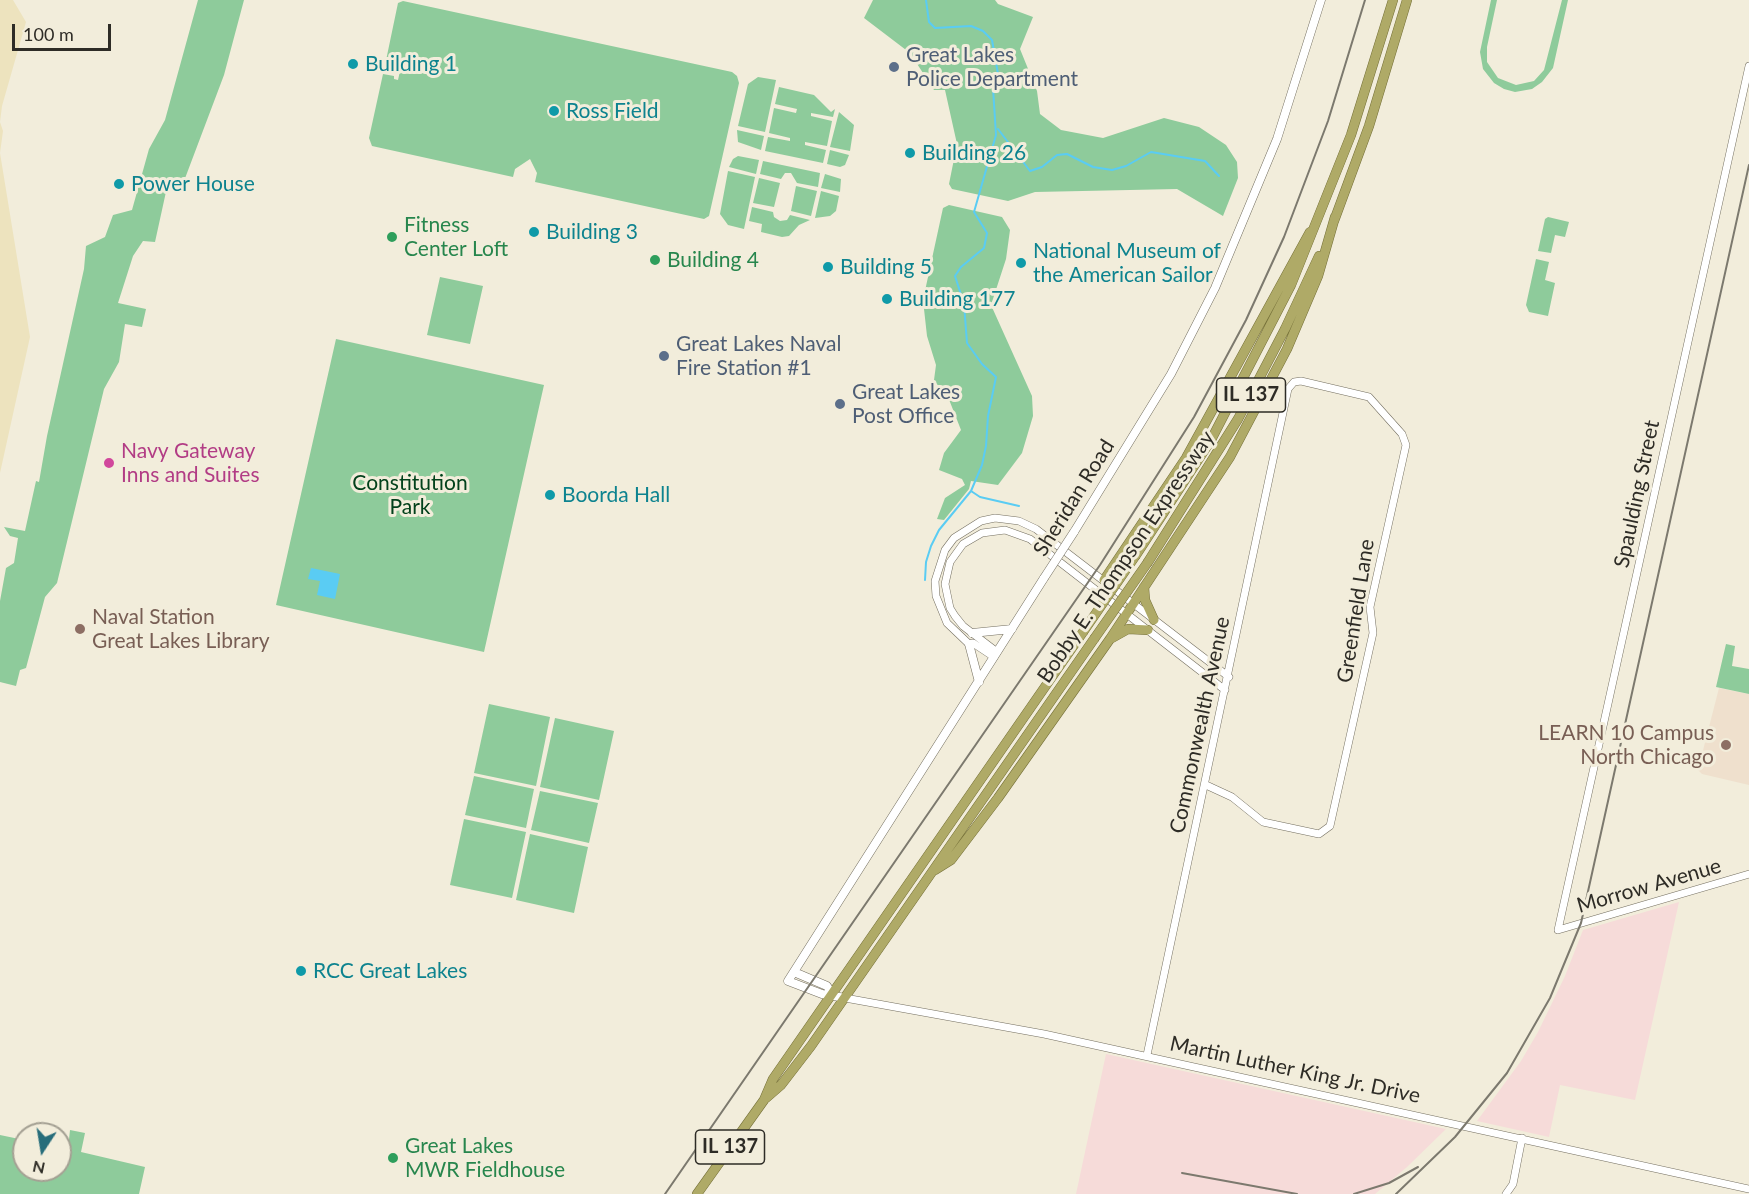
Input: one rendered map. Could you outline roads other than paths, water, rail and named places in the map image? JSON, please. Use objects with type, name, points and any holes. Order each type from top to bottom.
[{"type":"highway","name":"Bobby E. Thompson Expressway","points":[[832,994],[1136,555],[1211,440],[1280,308],[1319,220],[1352,135],[1393,0]]},
{"type":"highway","name":"Bobby E. Thompson Expressway","points":[[845,998],[1148,562],[1238,419],[1293,312],[1335,217],[1369,126],[1407,0]]},
{"type":"highway","points":[[935,870],[951,860],[1110,639],[1230,457],[1271,382],[1318,276],[1335,217]]},
{"type":"highway","points":[[1104,580],[1186,459],[1252,342],[1303,241],[1319,220]]},
{"type":"highway","points":[[1144,587],[1145,600],[1154,620]]},
{"type":"highway","points":[[1110,639],[1128,629],[1148,630]]},
{"type":"highway","name":"IL 137","points":[[697,1194],[764,1100],[773,1079],[832,994]]},
{"type":"highway","name":"IL 137","points":[[764,1100],[781,1085],[845,998]]},
{"type":"main road","name":"Sheridan Road","points":[[788,981],[1074,532],[1161,391],[1215,288],[1277,139],[1321,0]]},
{"type":"main road","points":[[972,633],[1012,629]]},
{"type":"main road","points":[[969,644],[979,682]]},
{"type":"main road","name":"Martin Luther King Jr. Drive","points":[[794,972],[827,986],[832,994]]},
{"type":"main road","name":"Martin Luther King Jr. Drive","points":[[788,981],[822,994],[845,998]]},
{"type":"street","name":"Spaulding Street","points":[[1558,930],[1749,66]]},
{"type":"street","name":"Greenfield Lane","points":[[1206,785],[1232,797],[1263,822],[1315,834],[1323,833],[1329,828],[1373,633],[1370,607],[1406,445],[1405,438],[1369,397],[1301,381],[1291,385],[1284,402]]},
{"type":"street","name":"Commonwealth Avenue","points":[[1147,1055],[1226,690],[1284,402]]},
{"type":"street","points":[[996,654],[973,643],[969,644],[947,623],[936,596],[935,581],[938,565],[949,544],[967,528],[981,521],[995,518],[1026,524],[1104,580],[1228,677]]},
{"type":"street","points":[[996,654],[972,633],[950,608],[946,575],[958,549],[973,537],[989,531],[1005,530],[1030,539],[1226,690]]},
{"type":"street","name":"Morrow Avenue","points":[[1558,930],[1749,874]]},
{"type":"street","name":"Martin Luther King Jr. Drive","points":[[845,998],[982,1022],[1147,1055],[1749,1188]]},
{"type":"street","points":[[1506,1194],[1512,1184],[1522,1138]]},
{"type":"water","points":[[311,568],[340,574],[335,599],[317,595],[320,581],[308,579]]},
{"type":"waterway","points":[[925,580],[926,562],[931,546],[939,530],[971,491],[982,465],[996,377],[982,364],[967,343],[964,304],[955,276],[961,267],[984,248],[987,233],[974,212],[996,135],[993,88],[998,74],[992,40],[983,31],[971,26],[935,28],[929,22],[926,0]]},
{"type":"waterway","points":[[998,129],[1030,171],[1042,167],[1057,155],[1067,154],[1093,167],[1112,170],[1126,166],[1151,152],[1205,161],[1219,176]]},
{"type":"waterway","points":[[971,491],[980,497],[1019,506]]},
{"type":"railway","points":[[665,1194],[1100,565],[1194,417],[1246,320],[1284,237],[1328,121],[1365,0]]},
{"type":"railway","points":[[1396,1194],[1455,1137],[1507,1073],[1550,998],[1581,923],[1749,165]]},
{"type":"railway","points":[[1354,1194],[1389,1183],[1418,1167]]},
{"type":"railway","points":[[1182,1173],[1297,1194]]},
{"type":"place","name":"Building 1","points":[[353,64]]},
{"type":"place","name":"Great Lakes Police Department","points":[[894,67]]},
{"type":"place","name":"Ross Field","points":[[554,111]]},
{"type":"place","name":"Building 26","points":[[910,153]]},
{"type":"place","name":"Power House","points":[[119,184]]},
{"type":"place","name":"Building 3","points":[[534,232]]},
{"type":"place","name":"Fitness Center Loft","points":[[392,237]]},
{"type":"place","name":"Building 4","points":[[655,260]]},
{"type":"place","name":"National Museum of the American Sailor","points":[[1021,263]]},
{"type":"place","name":"Building 5","points":[[828,267]]},
{"type":"place","name":"Building 177","points":[[887,299]]},
{"type":"place","name":"Great Lakes Naval Fire Station #1","points":[[664,356]]},
{"type":"place","name":"Great Lakes Post Office","points":[[840,404]]},
{"type":"place","name":"Navy Gateway Inns and Suites","points":[[109,463]]},
{"type":"place","name":"Boorda Hall","points":[[550,495]]},
{"type":"place","name":"Naval Station Great Lakes Library","points":[[80,629]]},
{"type":"place","name":"LEARN 10 Campus North Chicago","points":[[1726,745]]},
{"type":"place","name":"RCC Great Lakes","points":[[301,971]]},
{"type":"place","name":"Great Lakes MWR Fieldhouse","points":[[393,1158]]},
{"type":"park label","name":"Constitution Park","points":[[410,495]]}]
